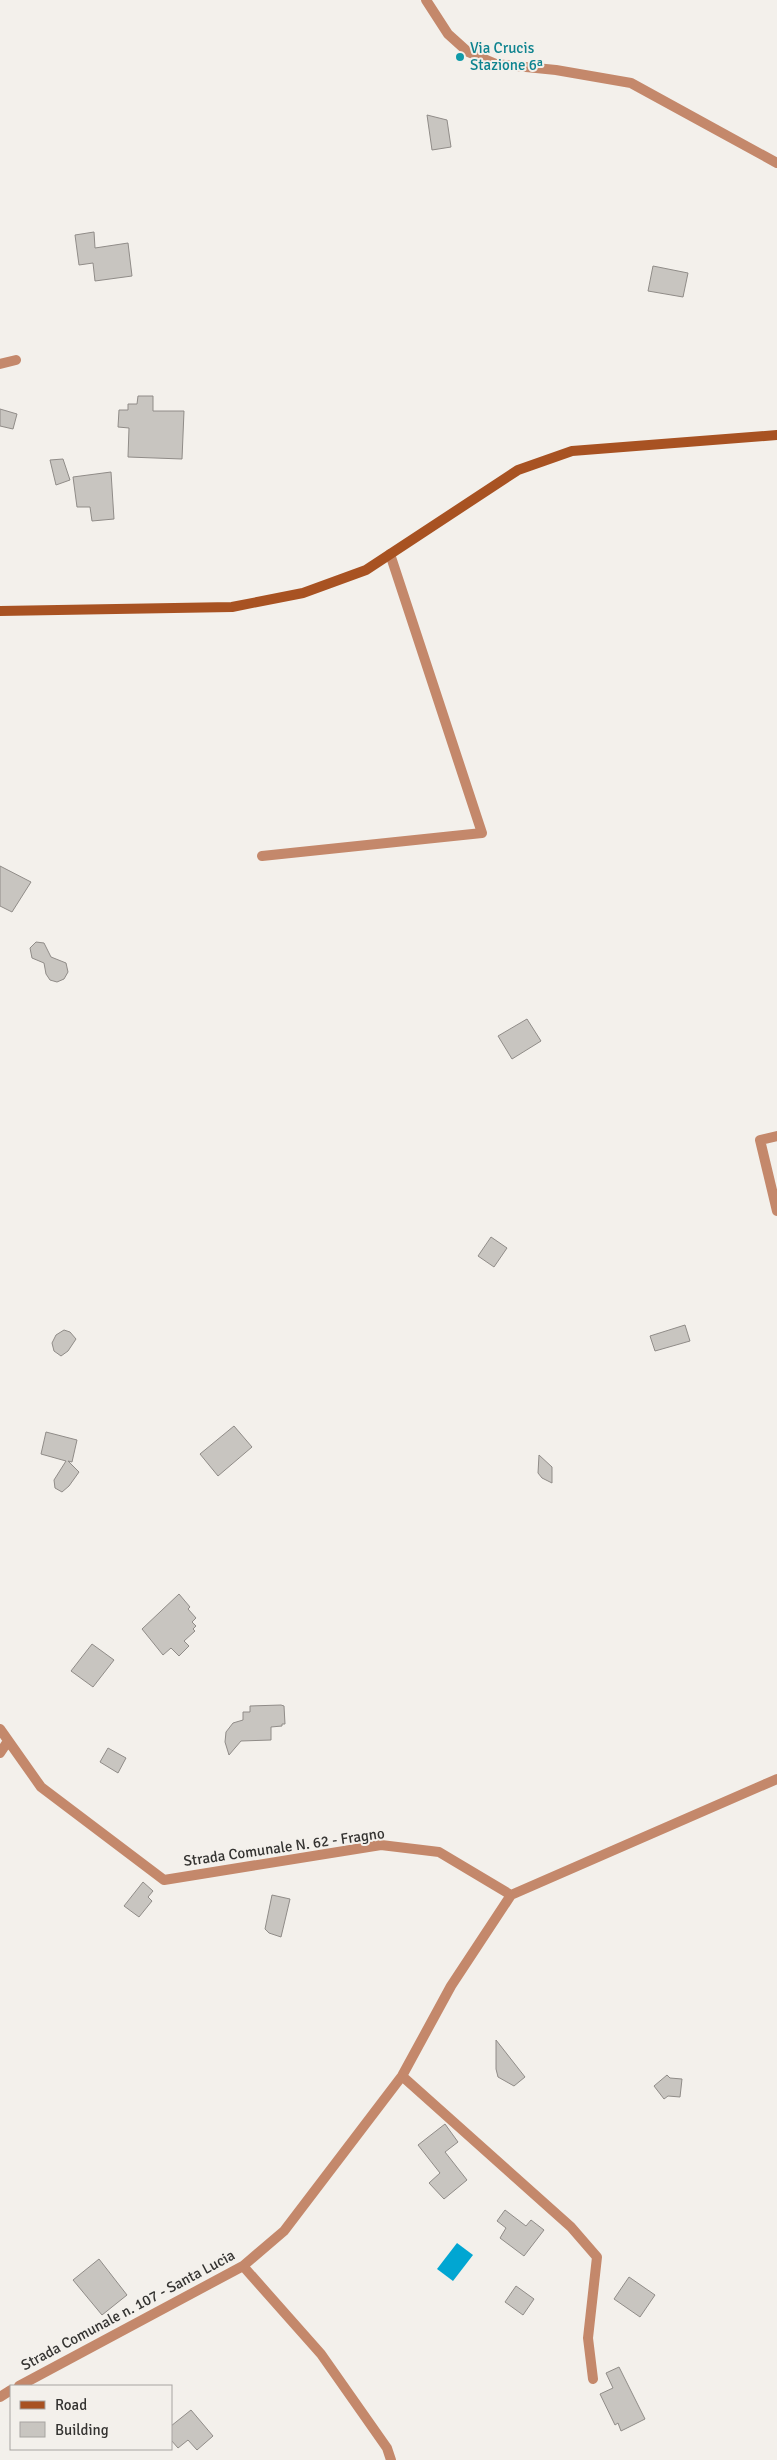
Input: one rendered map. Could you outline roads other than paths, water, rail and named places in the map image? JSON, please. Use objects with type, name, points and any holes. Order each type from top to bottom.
[{"type":"main road","points":[[0,611],[232,607],[303,593],[366,570],[518,470],[572,451],[777,435]]},
{"type":"street","points":[[426,0],[448,34],[468,52],[496,64],[556,70],[631,83],[777,163]]},
{"type":"street","points":[[0,364],[16,360]]},
{"type":"street","points":[[262,856],[482,833],[390,554]]},
{"type":"street","points":[[777,1136],[760,1140],[777,1211]]},
{"type":"street","name":"Strada Comunale N. 62 - Fragno","points":[[0,1729],[40,1787],[164,1880],[382,1845],[439,1852],[511,1895]]},
{"type":"street","points":[[0,1753],[8,1741]]},
{"type":"street","points":[[511,1895],[777,1779]]},
{"type":"street","name":"Strada Comunale n. 107 - Santa Lucia","points":[[21,2385],[243,2266],[284,2231],[402,2076],[451,1986],[511,1895]]},
{"type":"street","points":[[402,2076],[571,2227],[597,2257],[588,2338],[593,2379]]},
{"type":"street","points":[[243,2266],[321,2354],[387,2448],[391,2460]]},
{"type":"water","points":[[457,2243],[473,2255],[453,2281],[437,2269]]},
{"type":"place","name":"Via Crucis Stazione 6ª","points":[[460,57]]}]
